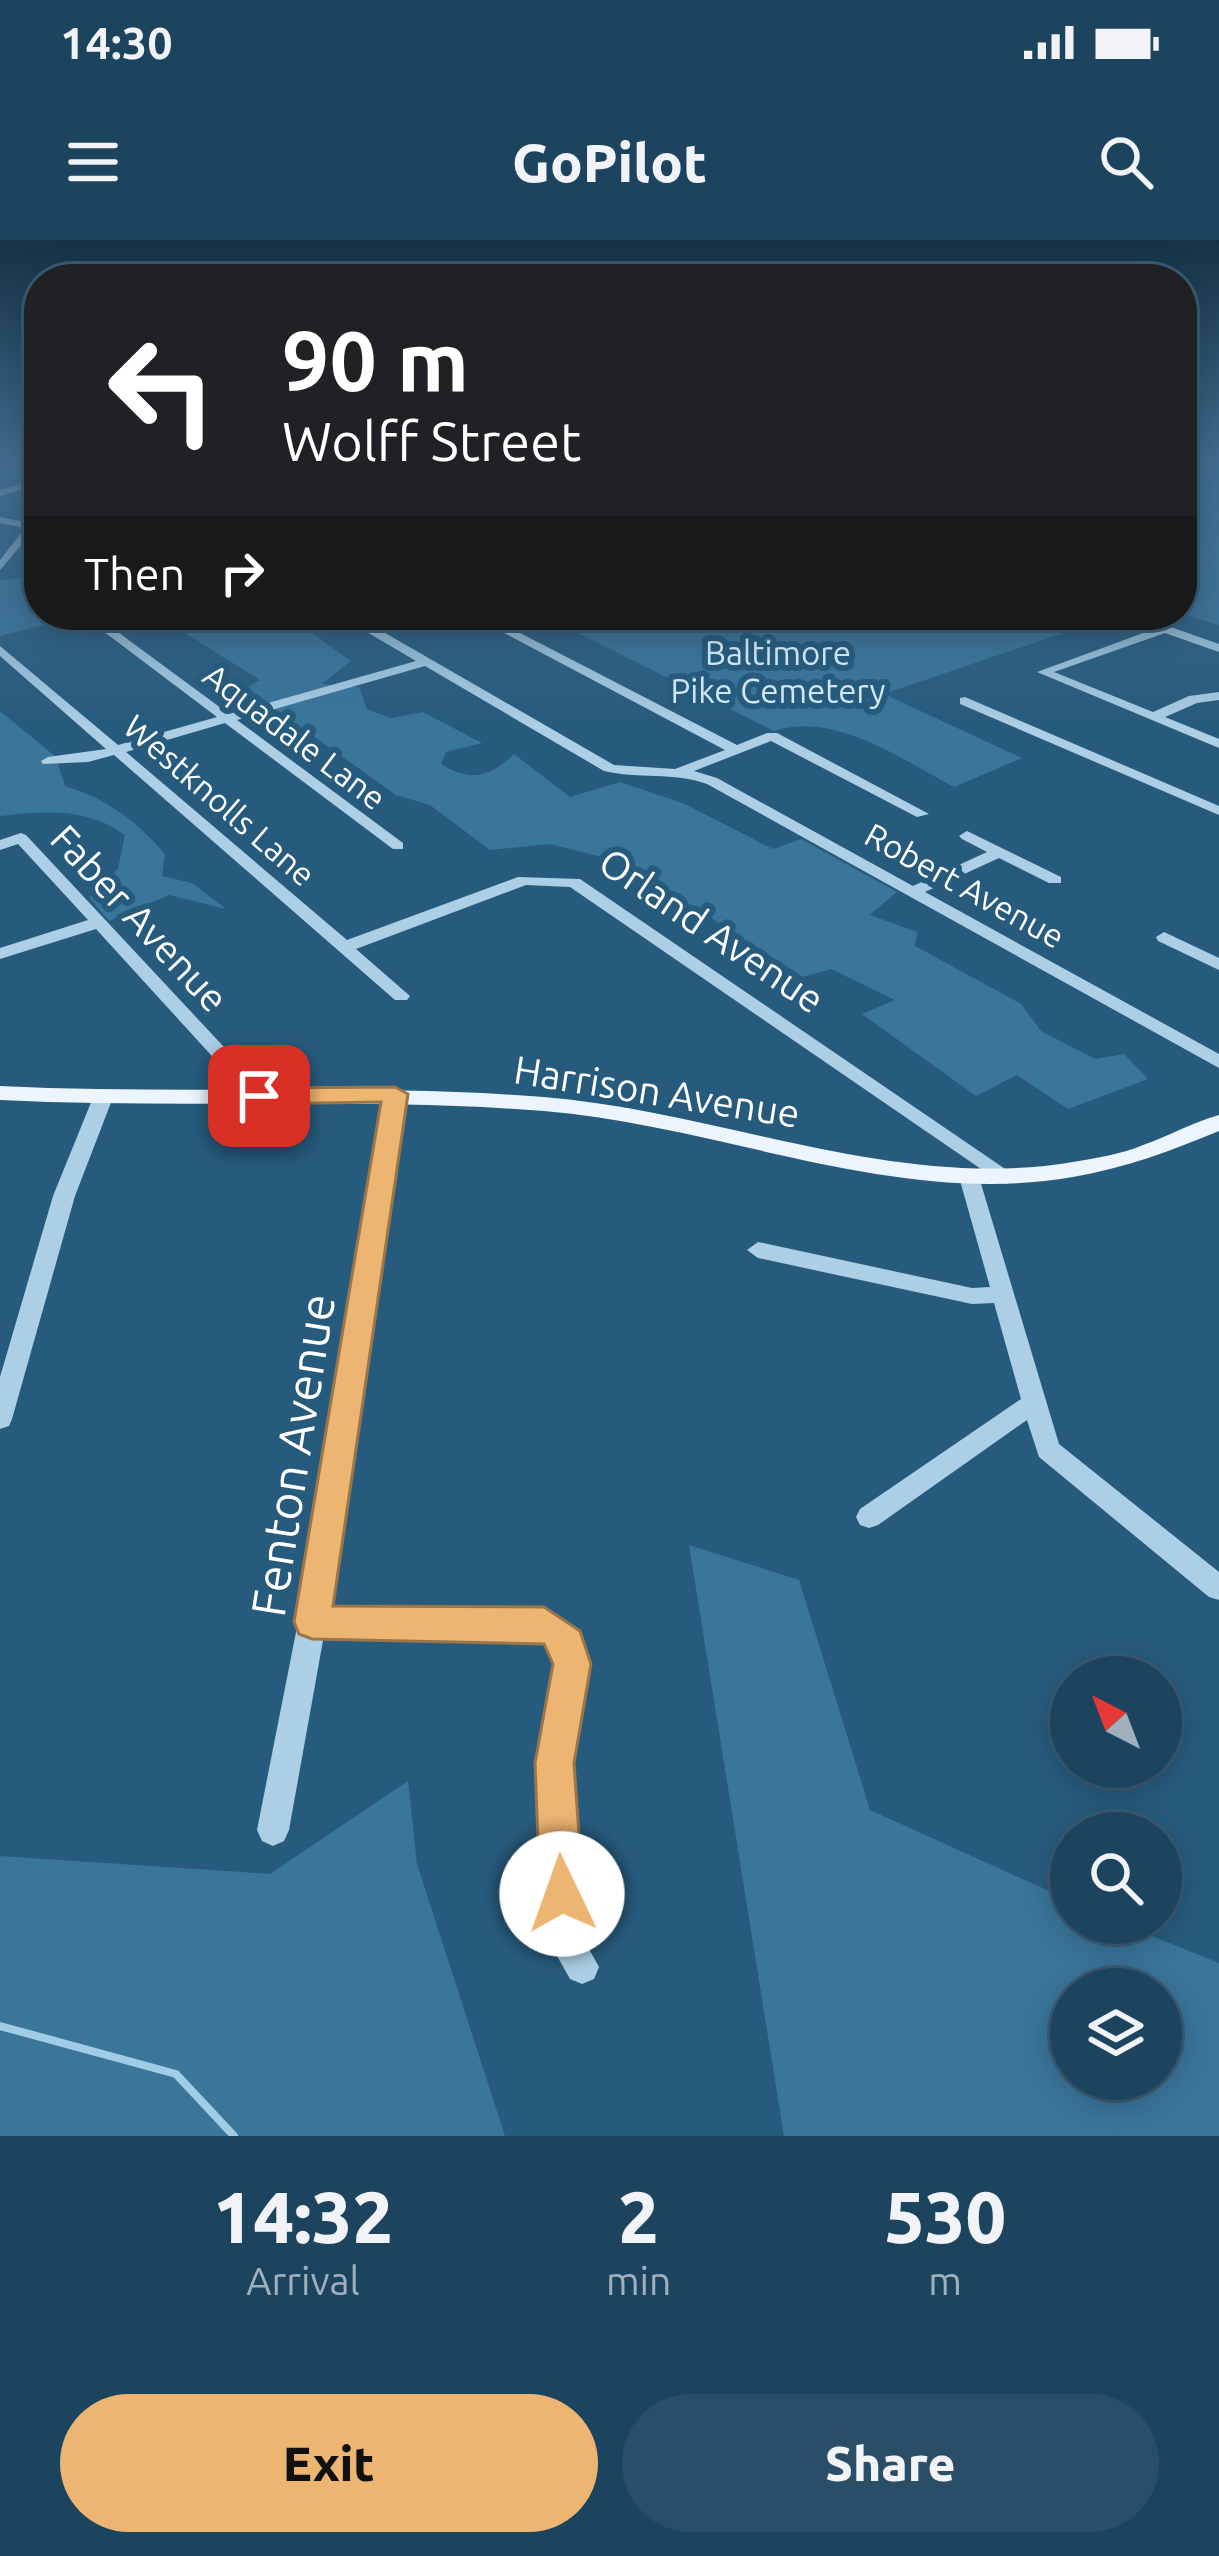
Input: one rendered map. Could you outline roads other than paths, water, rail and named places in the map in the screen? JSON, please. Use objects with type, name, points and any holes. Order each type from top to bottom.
[{"type":"main road","name":"Harrison Avenue","points":[[0,1093],[102,1100],[395,1094],[606,1112],[969,1177],[1128,1162],[1170,1149],[1219,1122]]},
{"type":"street","name":"Aquadale Lane","points":[[108,630],[398,846]]},
{"type":"street","points":[[370,630],[609,768],[642,775],[677,773],[772,736],[922,814]]},
{"type":"street","points":[[505,630],[732,748]]},
{"type":"street","points":[[1162,630],[1043,672],[1219,744]]},
{"type":"street","points":[[1168,630],[1219,649]]},
{"type":"street","name":"Westknolls Lane","points":[[0,650],[400,996]]},
{"type":"street","points":[[48,761],[117,750],[426,662]]},
{"type":"street","points":[[1154,718],[1194,699],[1219,696]]},
{"type":"street","points":[[965,700],[1219,811]]},
{"type":"street","name":"Robert Avenue","points":[[677,773],[712,781],[1219,1062]]},
{"type":"street","points":[[1195,800],[1219,787]]},
{"type":"street","points":[[967,836],[1055,880]]},
{"type":"street","name":"Faber Avenue","points":[[0,845],[21,838],[259,1096]]},
{"type":"street","points":[[915,891],[1000,852]]},
{"type":"street","name":"Orland Avenue","points":[[345,947],[524,880],[574,882],[1007,1177]]},
{"type":"street","points":[[0,954],[100,922]]},
{"type":"street","points":[[1164,937],[1219,965]]},
{"type":"street","name":"Fenton Avenue","points":[[273,1830],[312,1622],[395,1094]]},
{"type":"street","points":[[0,1419],[64,1196],[102,1100]]},
{"type":"street","points":[[969,1177],[1048,1450],[1219,1588]]},
{"type":"street","points":[[758,1250],[972,1296],[1001,1295]]},
{"type":"street","points":[[869,1517],[1032,1404]]},
{"type":"street","points":[[312,1622],[544,1624],[567,1643],[572,1664],[554,1763],[564,1938],[582,1967]]},
{"type":"waterway","points":[[0,2026],[176,2074],[234,2136]]},
{"type":"park label","name":"Baltimore Pike Cemetery","points":[[778,671]]}]
